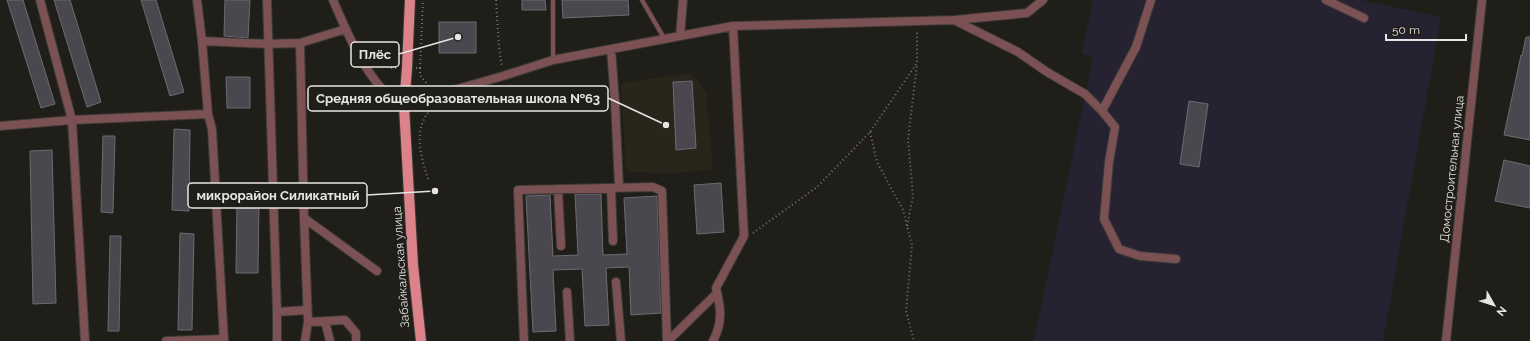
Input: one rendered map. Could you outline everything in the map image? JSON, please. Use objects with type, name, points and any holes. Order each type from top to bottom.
[{"type":"main road","name":"Забайкальская улица","points":[[410,0],[404,106],[413,265],[420,341]]},
{"type":"street","points":[[40,0],[72,120],[85,341]]},
{"type":"street","points":[[166,341],[224,340],[212,129],[208,114],[197,0]]},
{"type":"street","points":[[267,0],[277,341]]},
{"type":"street","points":[[333,0],[346,29],[369,72],[383,90],[404,106],[432,96],[554,60],[733,26],[955,20],[1026,13],[1043,0]]},
{"type":"street","points":[[680,36],[683,0]]},
{"type":"street","points":[[1102,111],[1136,47],[1151,0]]},
{"type":"street","points":[[1326,0],[1364,18]]},
{"type":"street","name":"Домостроительная улица","points":[[1446,341],[1482,0]]},
{"type":"street","points":[[955,20],[1018,52],[1047,72],[1085,94],[1102,111],[1115,127],[1109,162],[1104,219],[1119,249],[1140,256],[1176,259]]},
{"type":"street","points":[[712,341],[718,330],[721,309],[716,288],[744,236],[733,26]]},
{"type":"street","points":[[202,41],[268,44],[300,43],[346,29]]},
{"type":"street","points":[[300,43],[308,322],[305,341]]},
{"type":"street","points":[[611,49],[615,100],[616,188],[613,241]]},
{"type":"street","points":[[0,126],[72,120],[208,114]]},
{"type":"street","points":[[524,341],[518,190],[653,187],[662,192],[668,341]]},
{"type":"street","points":[[558,189],[562,246]]},
{"type":"street","points":[[304,218],[377,271]]},
{"type":"street","points":[[616,282],[621,341]]},
{"type":"street","points":[[567,292],[570,341]]},
{"type":"street","points":[[668,341],[718,293]]},
{"type":"street","points":[[277,312],[307,310]]},
{"type":"street","points":[[308,322],[345,320],[356,333],[356,341]]},
{"type":"street","points":[[325,321],[330,341]]},
{"type":"lane","points":[[553,0],[554,60]]},
{"type":"lane","points":[[642,0],[664,39]]},
{"type":"path","points":[[423,0],[420,75],[429,86],[433,107],[424,117],[421,127],[420,144],[428,179]]},
{"type":"path","points":[[496,0],[499,47],[503,76]]},
{"type":"path","points":[[907,227],[913,196],[908,139],[917,62],[916,21]]},
{"type":"path","points":[[740,243],[766,222],[817,187],[870,132],[917,62]]},
{"type":"path","points":[[391,68],[420,68]]},
{"type":"path","points":[[870,132],[877,162],[903,210],[912,246],[906,311],[914,341]]},
{"type":"shaded area","points":[[1093,0],[1361,0],[1441,17],[1383,341],[1034,341],[1093,57],[1082,54]]},
{"type":"shaded area","points":[[691,73],[706,92],[713,166],[710,170],[663,174],[626,171],[621,83]]},
{"type":"building","points":[[7,0],[23,0],[55,104],[41,108]]},
{"type":"building","points":[[54,0],[70,0],[101,102],[87,107]]},
{"type":"building","points":[[141,0],[156,0],[184,92],[170,96]]},
{"type":"building","points":[[225,0],[250,0],[248,38],[224,36]]},
{"type":"building","points":[[522,0],[545,0],[546,10],[522,10]]},
{"type":"building","points":[[562,0],[628,0],[629,15],[563,18]]},
{"type":"building","points":[[439,22],[476,22],[476,53],[439,53]]},
{"type":"building","points":[[1526,37],[1530,37],[1530,140],[1504,135]]},
{"type":"building","points":[[226,77],[250,77],[250,108],[227,108]]},
{"type":"building","points":[[692,81],[696,148],[676,150],[673,82]]},
{"type":"building","points":[[1189,101],[1208,104],[1199,167],[1180,164]]},
{"type":"building","points":[[174,129],[190,130],[189,211],[172,210]]},
{"type":"building","points":[[103,136],[115,136],[113,213],[101,212]]},
{"type":"building","points":[[52,150],[56,303],[33,304],[30,151]]},
{"type":"building","points":[[1504,160],[1530,166],[1530,208],[1495,201]]},
{"type":"building","points":[[721,183],[724,232],[697,234],[694,185]]},
{"type":"building","points":[[575,194],[601,194],[603,255],[627,254],[624,198],[657,196],[661,313],[631,315],[629,267],[606,268],[609,325],[585,326],[582,269],[553,270],[556,331],[533,332],[526,196],[550,195],[553,256],[578,255]]},
{"type":"building","points":[[237,200],[259,201],[258,273],[236,273]]},
{"type":"building","points":[[180,233],[194,234],[192,330],[178,330]]},
{"type":"building","points":[[110,236],[121,236],[119,331],[108,331]]},
{"type":"place","name":"Плёс","points":[[458,37]]},
{"type":"place","name":"Средняя общеобразовательная школа №63","points":[[666,125]]},
{"type":"place","name":"микрорайон Силикатный","points":[[435,191]]}]
